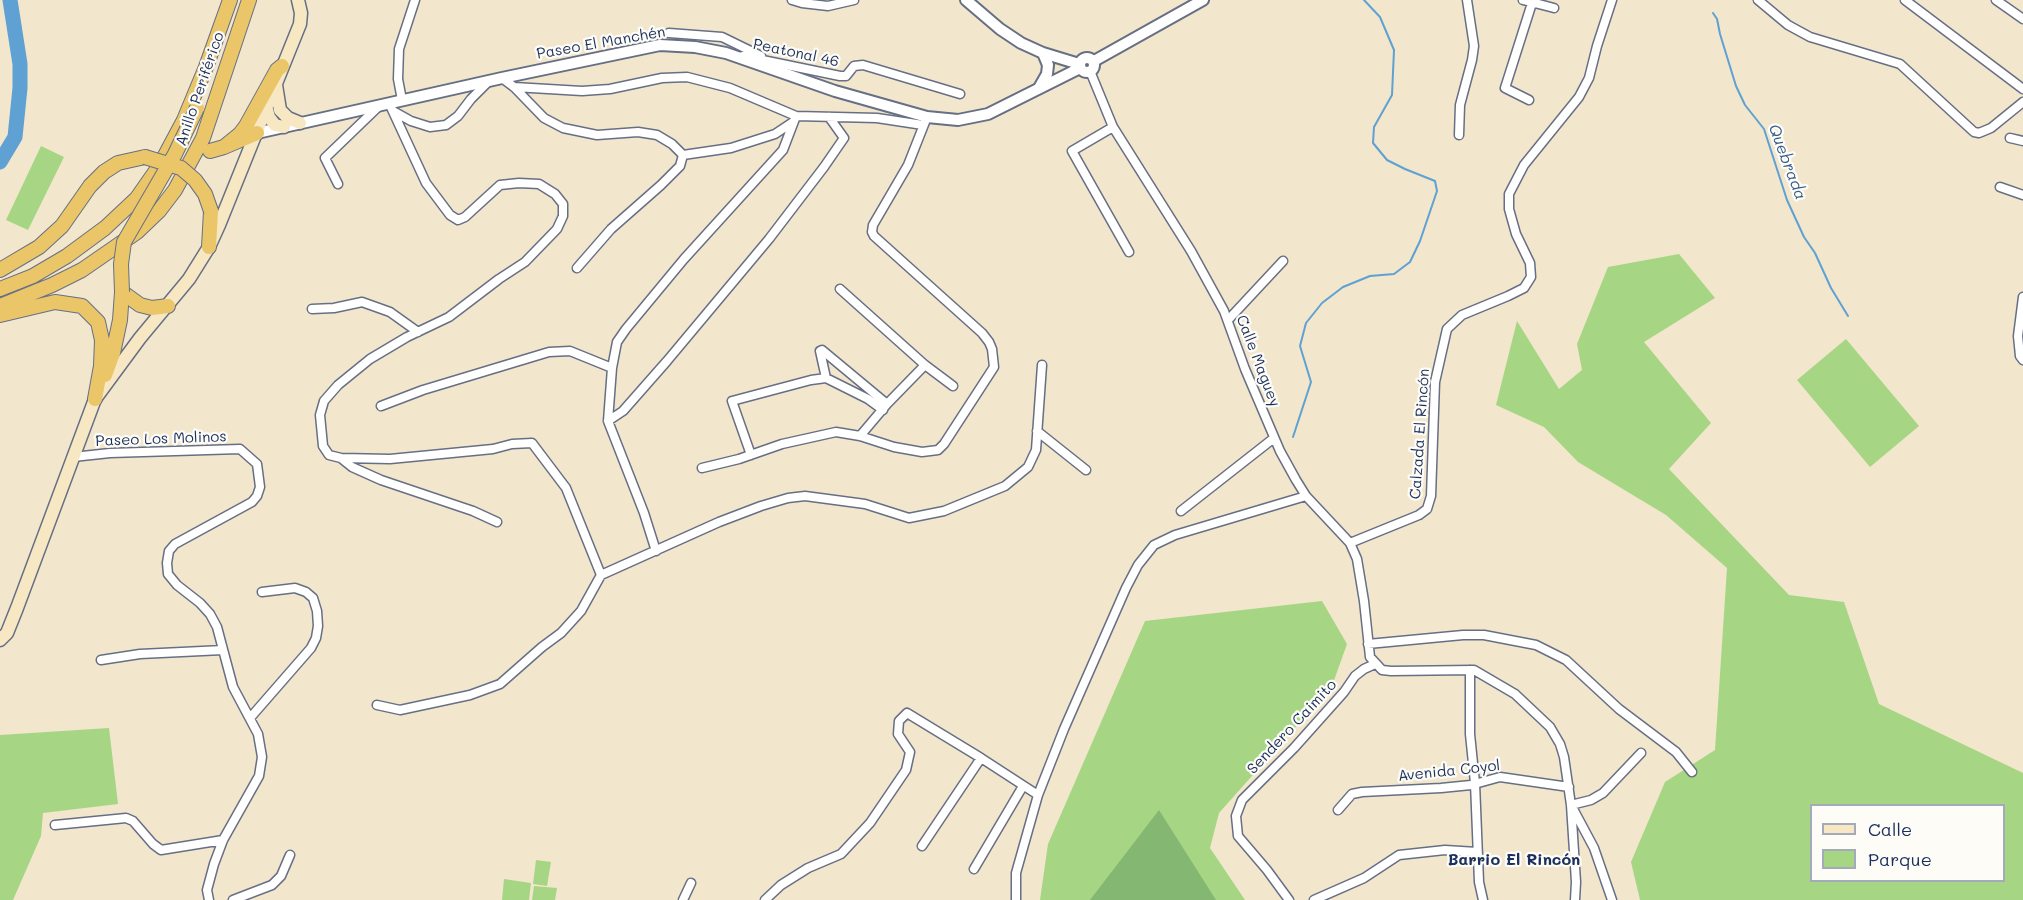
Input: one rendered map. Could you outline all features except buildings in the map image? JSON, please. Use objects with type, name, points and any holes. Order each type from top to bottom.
[{"type":"highway","name":"Anillo Periférico","points":[[0,289],[33,276],[67,256],[105,228],[137,198],[160,165],[184,120],[230,0]]},
{"type":"highway","name":"Anillo Periférico","points":[[0,306],[82,270],[137,232],[159,211],[175,190],[203,138],[249,0]]},
{"type":"highway","points":[[95,399],[113,353],[120,320],[121,264],[124,242],[175,154],[197,108],[211,67],[218,36]]},
{"type":"highway","points":[[224,147],[246,126],[277,70],[282,66]]},
{"type":"highway","points":[[210,151],[257,133]]},
{"type":"highway","points":[[0,270],[39,247],[62,226],[90,186],[104,172],[118,163],[145,157],[181,168],[195,180],[205,194],[211,211],[209,247]]},
{"type":"highway","points":[[122,292],[140,305],[152,308],[168,306]]},
{"type":"highway","points":[[0,315],[55,302],[81,306],[98,322],[102,340],[101,366],[95,399]]},
{"type":"main road","points":[[0,640],[7,633],[95,399],[140,338],[189,279],[209,247],[300,24],[301,14],[298,0]]},
{"type":"main road","points":[[276,81],[280,110],[288,118],[300,123]]},
{"type":"main road","points":[[266,106],[269,117],[275,124],[284,127]]},
{"type":"street","points":[[402,100],[398,79],[398,56],[416,0]]},
{"type":"street","points":[[792,0],[828,6],[854,0]]},
{"type":"street","points":[[966,0],[1000,29],[1021,43],[1043,53],[1086,66]]},
{"type":"street","name":"Paseo El Manchén","points":[[257,133],[387,106],[402,100],[490,80],[660,45],[695,47],[726,53],[925,121],[958,120],[988,114],[1036,91],[1086,66],[1203,0]]},
{"type":"street","points":[[1459,135],[1460,105],[1472,60],[1473,46],[1467,0]]},
{"type":"street","points":[[1522,0],[1554,8]]},
{"type":"street","name":"Calzada El Rincón","points":[[1350,543],[1419,515],[1427,508],[1431,496],[1435,382],[1447,329],[1462,315],[1524,288],[1531,277],[1530,263],[1516,234],[1509,209],[1509,194],[1524,165],[1579,97],[1589,78],[1612,0]]},
{"type":"street","points":[[1758,0],[1788,25],[1810,36],[1900,64],[1974,132],[1985,131],[2023,102]]},
{"type":"street","points":[[1905,0],[2023,89]]},
{"type":"street","points":[[1996,0],[2023,19]]},
{"type":"street","points":[[1529,100],[1505,88],[1532,3]]},
{"type":"street","points":[[669,33],[722,37],[767,59]]},
{"type":"street","name":"Peatonal 46","points":[[726,53],[767,59],[840,76],[846,76],[854,66],[863,65],[960,94]]},
{"type":"street","points":[[1036,91],[1047,74],[1048,65],[1043,53]]},
{"type":"street","name":"Calle Maguey","points":[[1086,66],[1113,127],[1191,251],[1228,320],[1245,369],[1274,438],[1306,496],[1350,543],[1357,559],[1370,657],[1375,664]]},
{"type":"street","points":[[514,87],[582,91],[610,89],[662,78],[687,77],[730,88],[795,119],[829,117],[925,121],[908,165],[873,225],[872,232],[982,333],[992,350],[994,367],[938,450],[922,452],[903,449],[860,436],[836,432],[782,444],[702,468]]},
{"type":"street","points":[[502,78],[544,118],[563,128],[597,135],[638,132],[657,135],[672,144],[683,155]]},
{"type":"street","points":[[387,106],[411,121],[430,127],[446,125],[458,116],[490,80]]},
{"type":"street","points":[[338,184],[325,158],[387,106]]},
{"type":"street","points":[[387,106],[426,183],[450,215],[458,220],[465,217],[500,185],[519,183],[539,184],[555,194],[563,204],[563,216],[557,229],[525,262],[449,317],[370,359],[338,385],[324,401],[320,415],[323,446],[329,455],[341,458],[390,459],[532,443],[566,488],[601,575]]},
{"type":"street","points":[[608,421],[623,411],[667,361],[769,239],[824,167],[844,138],[829,117]]},
{"type":"street","points":[[683,155],[731,148],[775,134],[795,119]]},
{"type":"street","points":[[656,551],[644,513],[608,421],[612,368],[618,342],[626,329],[684,259],[783,150],[795,119]]},
{"type":"street","points":[[1113,127],[1072,151],[1130,252]]},
{"type":"street","points":[[2010,138],[2023,141]]},
{"type":"street","points":[[577,268],[611,230],[680,166],[683,155]]},
{"type":"street","points":[[2000,188],[2023,195]]},
{"type":"street","points":[[1228,320],[1283,261]]},
{"type":"street","points":[[840,289],[925,365],[953,386]]},
{"type":"street","points":[[2023,297],[2018,336],[2020,356],[2023,360]]},
{"type":"street","points":[[312,309],[334,308],[362,302],[390,312],[418,332]]},
{"type":"street","points":[[826,378],[820,351],[822,350],[885,407]]},
{"type":"street","points":[[381,406],[412,393],[549,352],[570,351],[612,368]]},
{"type":"street","points":[[860,436],[925,365]]},
{"type":"street","points":[[377,705],[400,710],[470,695],[500,684],[542,646],[561,633],[581,611],[601,575],[719,522],[788,498],[805,496],[865,504],[909,518],[944,511],[1005,486],[1028,467],[1036,450],[1042,365]]},
{"type":"street","points":[[751,455],[732,401],[826,378],[885,407]]},
{"type":"street","points":[[1037,431],[1086,470]]},
{"type":"street","points":[[1182,511],[1274,438]]},
{"type":"street","name":"Paseo Los Molinos","points":[[73,457],[110,453],[240,449],[257,464],[260,487],[252,502],[175,544],[169,551],[167,563],[168,574],[177,585],[200,603],[210,614],[217,627],[233,687],[258,734],[262,757],[259,776],[223,840],[214,864],[207,890],[209,900]]},
{"type":"street","points":[[341,458],[352,467],[381,480],[473,511],[497,522]]},
{"type":"street","points":[[1016,900],[1016,873],[1038,795],[1064,729],[1138,565],[1154,545],[1175,535],[1306,496]]},
{"type":"street","points":[[250,718],[311,648],[318,626],[317,610],[312,598],[306,592],[295,588],[262,592]]},
{"type":"street","points":[[1368,644],[1484,635],[1536,645],[1566,660],[1619,709],[1676,752],[1692,772]]},
{"type":"street","points":[[101,660],[141,654],[223,650]]},
{"type":"street","points":[[1375,664],[1382,670],[1391,671],[1470,670],[1489,677],[1515,694],[1550,727],[1564,757],[1569,787],[1576,882],[1575,900]]},
{"type":"street","name":"Sendero Caimito","points":[[1289,900],[1238,836],[1236,816],[1242,800],[1294,748],[1344,692],[1355,676],[1375,664]]},
{"type":"street","points":[[1470,670],[1470,734],[1475,783],[1479,882],[1483,900]]},
{"type":"street","points":[[765,900],[781,885],[808,868],[841,854],[870,823],[906,770],[910,752],[898,734],[899,721],[907,713],[1038,795]]},
{"type":"street","points":[[1571,805],[1592,800],[1603,793],[1641,753]]},
{"type":"street","points":[[922,846],[981,758]]},
{"type":"street","name":"Avenida Coyol","points":[[1338,810],[1352,794],[1441,788],[1500,777],[1569,787]]},
{"type":"street","points":[[974,869],[1023,786]]},
{"type":"street","points":[[1571,805],[1594,848],[1612,900]]},
{"type":"street","points":[[55,825],[126,818],[133,821],[161,850],[223,840]]},
{"type":"street","points":[[1314,900],[1364,878],[1399,855],[1445,850],[1477,852]]},
{"type":"street","points":[[233,900],[272,885],[281,876],[290,855]]},
{"type":"street","points":[[683,900],[690,883]]},
{"type":"green space","points":[[41,146],[64,157],[28,230],[6,220]]},
{"type":"green space","points":[[1679,254],[1715,298],[1644,342],[1711,423],[1669,469],[1789,595],[1844,602],[1879,704],[2023,773],[2023,900],[1640,900],[1631,862],[1665,782],[1715,750],[1727,568],[1666,515],[1578,462],[1544,427],[1496,405],[1517,321],[1559,389],[1582,370],[1577,344],[1608,267]]},
{"type":"green space","points":[[1846,339],[1919,426],[1870,467],[1797,380]]},
{"type":"green space","points":[[1322,601],[1347,644],[1332,686],[1219,813],[1210,848],[1245,900],[1040,900],[1048,844],[1145,621]]},
{"type":"green space","points":[[109,728],[118,804],[43,813],[41,836],[13,900],[0,900],[0,735]]},
{"type":"green space","points":[[1159,810],[1216,900],[1090,900]]},
{"type":"green space","points":[[536,860],[551,862],[547,886],[533,884]]},
{"type":"green space","points":[[504,879],[531,883],[529,900],[502,900]]},
{"type":"green space","points":[[534,886],[557,888],[555,900],[532,900]]},
{"type":"waterway","points":[[0,162],[15,137],[20,88],[20,64],[10,0]]},
{"type":"waterway","points":[[1293,437],[1311,382],[1300,346],[1306,323],[1322,303],[1343,287],[1370,276],[1394,274],[1410,262],[1420,241],[1437,191],[1435,181],[1387,160],[1373,143],[1374,127],[1392,95],[1394,50],[1380,17],[1364,0]]},
{"type":"waterway","name":"Quebrada","points":[[1713,13],[1717,19],[1736,86],[1745,105],[1764,129],[1787,200],[1804,237],[1815,253],[1831,288],[1848,316]]},
{"type":"district","name":"Barrio El Rincón","points":[[1514,860]]}]
